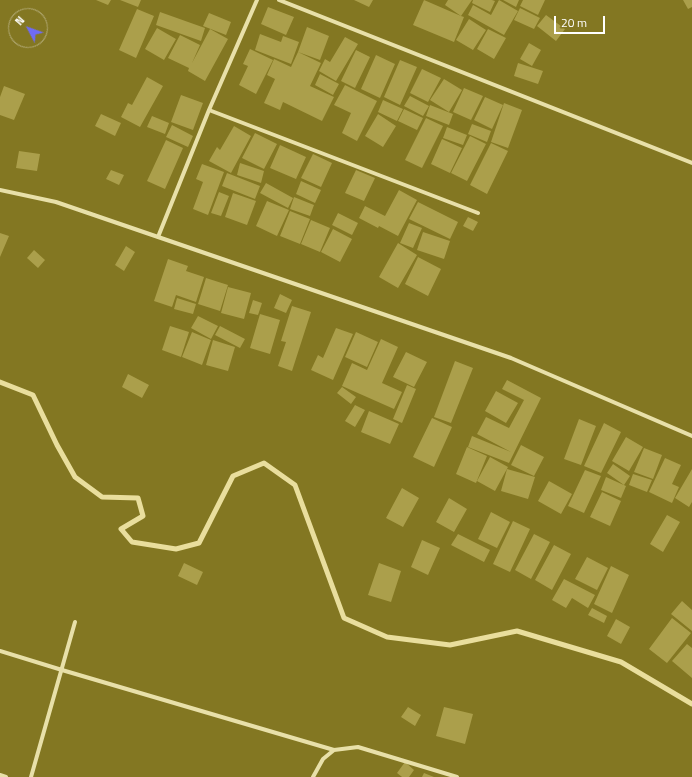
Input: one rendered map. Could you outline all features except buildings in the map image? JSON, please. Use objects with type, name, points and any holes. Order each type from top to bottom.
[{"type":"street","points":[[158,237],[209,110],[257,0]]},
{"type":"street","points":[[278,0],[692,163]]},
{"type":"street","points":[[209,110],[478,213]]},
{"type":"street","points":[[0,190],[56,202],[511,358],[692,436]]},
{"type":"street","points":[[31,777],[75,622]]},
{"type":"street","points":[[0,651],[334,750],[358,747],[457,777]]},
{"type":"street","points":[[313,777],[323,759],[334,750]]},
{"type":"street","points":[[0,775],[6,777]]},
{"type":"waterway","points":[[0,382],[33,395],[57,445],[75,477],[102,497],[138,498],[143,516],[121,529],[132,542],[176,549],[199,543],[233,476],[264,463],[295,485],[344,618],[387,637],[450,645],[517,631],[621,662],[692,704]]}]
